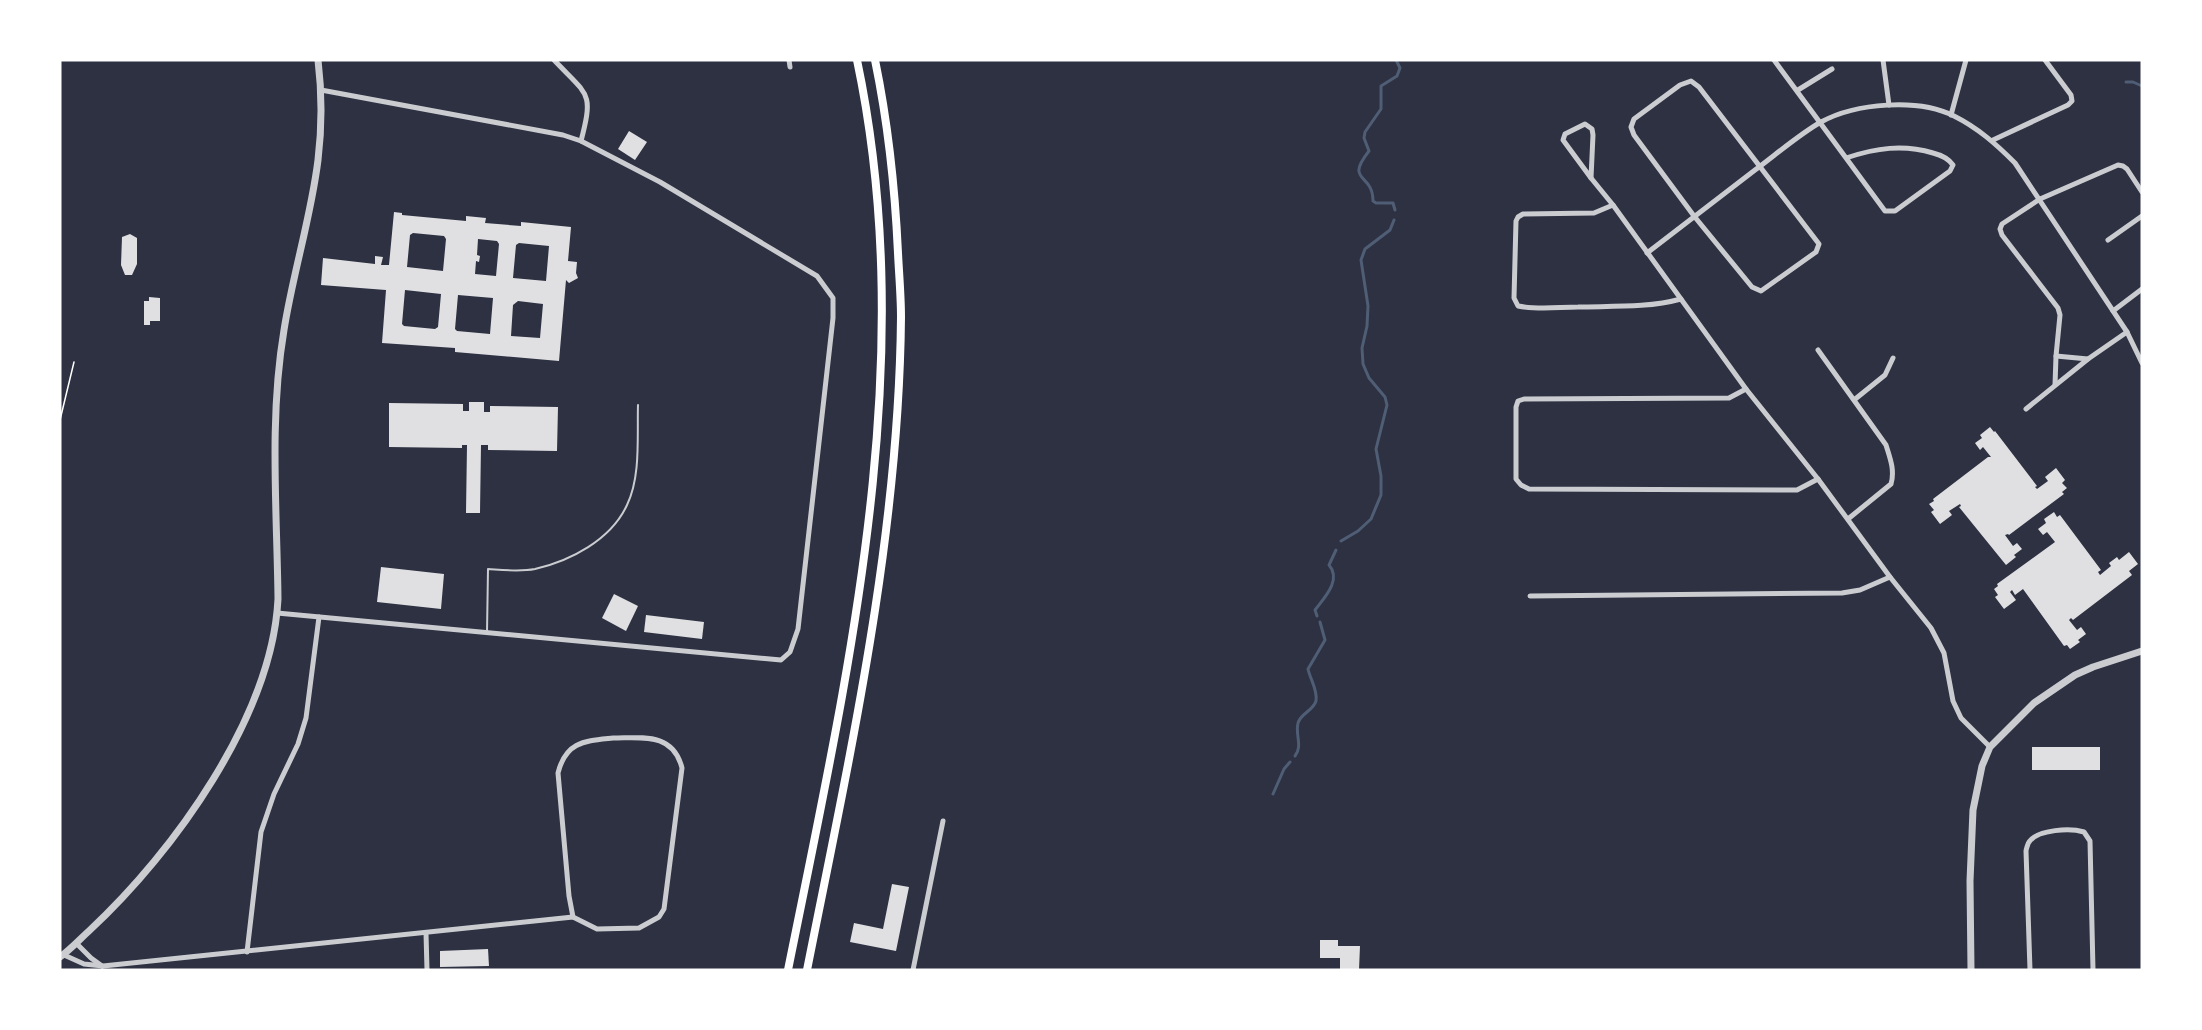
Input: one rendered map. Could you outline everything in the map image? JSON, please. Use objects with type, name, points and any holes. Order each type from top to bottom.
[{"type":"main road","points":[[788,970],[847,667],[863,566],[876,457],[880,393],[881,267],[876,189],[857,60]]},
{"type":"main road","points":[[807,970],[866,668],[895,458],[901,315],[895,189],[875,60]]},
{"type":"street","points":[[318,60],[321,90],[318,162],[284,330],[276,399],[274,478],[278,563],[277,614],[266,667],[239,733],[215,775],[183,822],[114,908],[62,956],[84,964],[103,966],[573,917],[597,929],[639,928],[659,917],[664,909],[682,768],[677,753],[657,739],[613,738],[586,741],[575,745],[562,760],[558,773],[558,787],[573,917]]},
{"type":"street","points":[[554,60],[586,93],[589,102],[581,141]]},
{"type":"street","points":[[1774,60],[1798,90],[1846,158],[1885,211],[1896,211],[1950,171],[1953,165],[1940,155],[1909,147],[1886,147],[1846,158]]},
{"type":"street","points":[[1883,60],[1889,105]]},
{"type":"street","points":[[1952,115],[1966,60]]},
{"type":"street","points":[[1993,140],[2068,105],[2072,101],[2071,95],[2045,60]]},
{"type":"street","points":[[1798,90],[1832,69]]},
{"type":"street","points":[[1692,81],[1760,167],[1819,244],[1816,252],[1761,291],[1752,287],[1695,216],[1634,135],[1631,127],[1634,119],[1680,85],[1692,81]]},
{"type":"street","points":[[277,614],[781,660],[790,652],[798,629],[833,318],[832,298],[817,276],[660,182],[581,141],[563,135],[321,90]]},
{"type":"street","points":[[1647,253],[1821,122],[1865,108],[1909,105],[1952,115],[1973,126],[1993,140],[2015,163],[2127,332],[2142,363]]},
{"type":"street","points":[[1591,178],[1593,135],[1592,129],[1585,124],[1565,134],[1563,140],[1746,389],[1931,628],[1944,653],[1953,701],[1961,718],[1990,747]]},
{"type":"street","points":[[2055,385],[2060,315],[2058,308],[2002,235],[2000,229],[2002,224],[2040,199],[2118,165],[2127,169],[2142,192]]},
{"type":"street","points":[[1613,205],[1594,213],[1523,214],[1518,217],[1516,221],[1514,298],[1518,306],[1538,308],[1640,306],[1664,304],[1681,299]]},
{"type":"street","points":[[2108,240],[2142,216]]},
{"type":"street","points":[[2113,311],[2142,289]]},
{"type":"street","points":[[2026,409],[2088,359],[2127,332]]},
{"type":"street","points":[[1818,350],[1886,445],[1893,475],[1891,484],[1848,519]]},
{"type":"street","points":[[2056,356],[2088,359]]},
{"type":"street","points":[[1854,400],[1885,375],[1893,358]]},
{"type":"street","points":[[1746,389],[1729,398],[1524,399],[1518,401],[1516,407],[1516,479],[1528,489],[1762,490],[1797,490],[1818,480]]},
{"type":"street","points":[[1530,596],[1842,593],[1860,591],[1890,576]]},
{"type":"street","points":[[247,952],[261,832],[274,794],[298,744],[306,717],[320,617]]},
{"type":"street","points":[[1971,970],[1970,881],[1973,810],[1983,765],[1990,747],[2034,704],[2075,675],[2142,651]]},
{"type":"street","points":[[913,970],[943,821]]},
{"type":"street","points":[[2030,970],[2026,851],[2028,842],[2036,836],[2072,829],[2084,832],[2090,841],[2093,970]]},
{"type":"street","points":[[426,933],[427,970]]},
{"type":"street","points":[[76,943],[103,966]]},
{"type":"lane","points":[[487,632],[488,569],[535,569],[572,556],[603,535],[614,525],[627,506],[634,476],[638,405]]},
{"type":"path","points":[[60,420],[74,362]]},
{"type":"building","points":[[629,131],[647,142],[635,160],[618,149]]},
{"type":"building","points":[[394,212],[402,213],[402,215],[466,221],[466,216],[486,218],[485,223],[521,226],[521,222],[571,227],[568,261],[577,262],[578,278],[569,283],[566,280],[559,361],[455,352],[455,348],[382,343],[386,290],[321,285],[323,258],[375,264],[375,256],[383,257],[381,265],[389,265]],"holes":[[[413,233],[444,236],[446,239],[443,271],[407,267],[410,235]],[[478,239],[497,241],[499,244],[496,276],[475,274],[476,261],[479,262],[480,256],[477,255]],[[519,243],[549,246],[546,281],[513,278],[516,245]],[[405,290],[441,294],[438,327],[435,329],[402,324]],[[458,295],[493,298],[490,334],[455,329]],[[518,301],[543,304],[540,338],[511,336],[513,305]]]},
{"type":"building","points":[[130,234],[137,238],[137,264],[132,275],[125,275],[121,265],[122,237]]},
{"type":"building","points":[[149,297],[160,298],[160,321],[150,321],[150,325],[144,325],[144,301],[149,301]]},
{"type":"building","points":[[469,402],[484,402],[484,412],[490,412],[490,406],[558,407],[557,451],[488,450],[488,445],[481,445],[480,513],[466,513],[467,445],[462,445],[462,448],[389,447],[389,403],[463,404],[463,411],[469,411]]},
{"type":"building","points":[[1990,427],[2037,486],[2035,487],[2037,489],[2048,481],[2045,477],[2056,468],[2065,480],[2062,483],[2067,488],[2062,492],[2064,494],[2009,535],[2005,535],[2013,546],[2017,543],[2022,549],[2006,565],[1959,507],[1960,504],[1949,511],[1952,515],[1940,524],[1931,512],[1934,510],[1929,504],[1988,457],[1991,457],[1983,447],[1980,450],[1975,443],[1982,438],[1980,435]]},
{"type":"building","points":[[2054,512],[2057,517],[2060,515],[2101,570],[2098,572],[2100,575],[2111,566],[2109,563],[2117,557],[2119,560],[2129,552],[2138,564],[2129,571],[2132,575],[2073,620],[2071,618],[2069,620],[2077,630],[2081,627],[2086,634],[2070,649],[2067,645],[2064,646],[2023,589],[2015,595],[2012,590],[2010,592],[2016,600],[2004,609],[1995,597],[1998,595],[1994,589],[1998,586],[1997,584],[2055,542],[2047,532],[2043,535],[2038,529],[2046,523],[2044,519]]},
{"type":"building","points":[[381,567],[444,574],[441,609],[377,602]]},
{"type":"building","points":[[614,594],[638,606],[626,631],[602,618]]},
{"type":"building","points":[[646,615],[704,622],[702,639],[644,632]]},
{"type":"building","points":[[2032,747],[2100,747],[2100,770],[2032,770]]},
{"type":"building","points":[[892,884],[909,887],[896,951],[850,942],[854,923],[883,929]]},
{"type":"building","points":[[1320,940],[1338,940],[1338,946],[1360,946],[1359,970],[1340,970],[1340,958],[1320,958]]},
{"type":"building","points":[[488,949],[489,966],[440,967],[440,951]]},
{"type":"waterway","points":[[1395,210],[1393,203],[1373,201],[1372,192],[1359,173],[1359,168],[1369,151],[1364,138],[1365,132],[1381,109],[1381,86],[1397,76],[1400,68],[1396,60]]},
{"type":"waterway","points":[[2126,82],[2142,86]]},
{"type":"waterway","points":[[1341,541],[1358,531],[1371,519],[1381,495],[1381,476],[1376,449],[1387,405],[1385,397],[1369,378],[1363,364],[1362,348],[1367,326],[1368,306],[1361,260],[1365,249],[1390,230],[1394,220]]},
{"type":"waterway","points":[[1317,616],[1315,610],[1333,583],[1334,577],[1329,565],[1336,550]]},
{"type":"waterway","points":[[1295,756],[1299,744],[1298,723],[1316,701],[1315,689],[1308,669],[1325,640],[1320,622]]},
{"type":"waterway","points":[[1273,794],[1284,769],[1290,762]]}]
